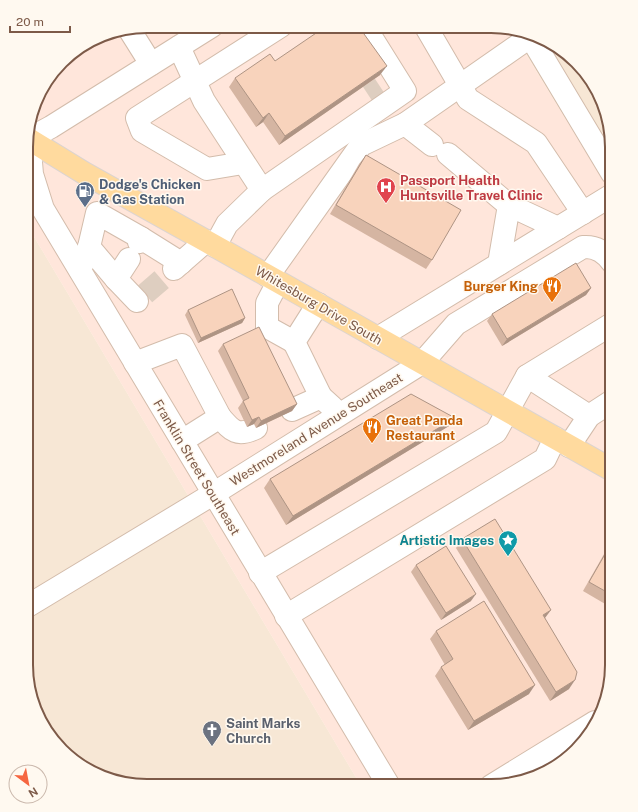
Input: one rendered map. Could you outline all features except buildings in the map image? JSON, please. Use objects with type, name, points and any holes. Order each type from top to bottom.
[{"type":"main road","name":"Whitesburg Drive South","points":[[33,142],[103,183],[605,466]]},
{"type":"street","points":[[34,136],[51,127],[201,33]]},
{"type":"street","points":[[243,163],[208,169],[142,132],[138,118],[270,33]]},
{"type":"street","points":[[367,33],[383,87]]},
{"type":"street","points":[[430,33],[468,99],[536,143],[583,213]]},
{"type":"street","points":[[132,34],[151,64]]},
{"type":"street","points":[[338,414],[321,397],[294,342],[267,327],[267,303],[273,279],[361,145],[405,124],[526,39]]},
{"type":"street","points":[[533,42],[605,161]]},
{"type":"street","points":[[179,47],[204,100],[243,163],[262,190]]},
{"type":"street","points":[[348,131],[383,87]]},
{"type":"street","points":[[97,213],[136,247],[178,266],[211,244],[227,224],[262,190],[405,91],[383,87]]},
{"type":"street","points":[[405,124],[440,149],[511,207],[558,228]]},
{"type":"street","name":"Franklin Street Southeast","points":[[33,177],[43,209],[385,779]]},
{"type":"street","points":[[80,270],[89,247],[103,183]]},
{"type":"street","points":[[378,338],[605,199]]},
{"type":"street","points":[[499,264],[509,206],[511,207]]},
{"type":"street","name":"Westmoreland Avenue Southeast","points":[[33,603],[213,494],[338,414],[422,363],[456,324],[583,247],[592,246],[605,253]]},
{"type":"street","points":[[89,247],[116,279],[141,298],[112,325]]},
{"type":"street","points":[[116,279],[136,247]]},
{"type":"street","points":[[294,342],[318,304]]},
{"type":"street","points":[[260,573],[496,432],[527,376],[605,328]]},
{"type":"street","points":[[135,363],[182,345],[220,417],[233,431],[247,432],[256,428]]},
{"type":"street","points":[[527,376],[589,416]]},
{"type":"street","points":[[292,410],[321,397]]},
{"type":"street","points":[[286,616],[545,459],[589,416],[605,406]]},
{"type":"street","points":[[182,441],[220,417]]},
{"type":"street","points":[[503,778],[586,727]]},
{"type":"shaded area","points":[[147,33],[491,33],[515,35],[605,184],[605,672],[599,701],[586,728],[577,740],[548,764],[520,775],[498,779],[357,779],[33,235],[33,147],[34,132],[39,111],[48,90],[61,72],[72,61],[90,48],[111,39],[132,34]]},
{"type":"shaded area","points":[[515,35],[527,39],[554,52],[566,61],[590,90],[601,118],[604,132],[605,184]]},
{"type":"shaded area","points":[[33,235],[357,779],[132,778],[118,775],[90,764],[67,745],[48,722],[37,694],[33,665]]},
{"type":"tunnel","points":[[369,96],[381,88]]},
{"type":"tunnel","points":[[145,294],[174,269]]},
{"type":"place","name":"Passport Health Huntsville Travel Clinic","points":[[386,204]]},
{"type":"place","name":"Dodge's Chicken & Gas Station","points":[[85,208]]},
{"type":"place","name":"Burger King","points":[[552,303]]},
{"type":"place","name":"Great Panda Restaurant","points":[[372,444]]},
{"type":"place","name":"Artistic Images","points":[[508,557]]},
{"type":"place","name":"Saint Marks Church","points":[[212,747]]}]
